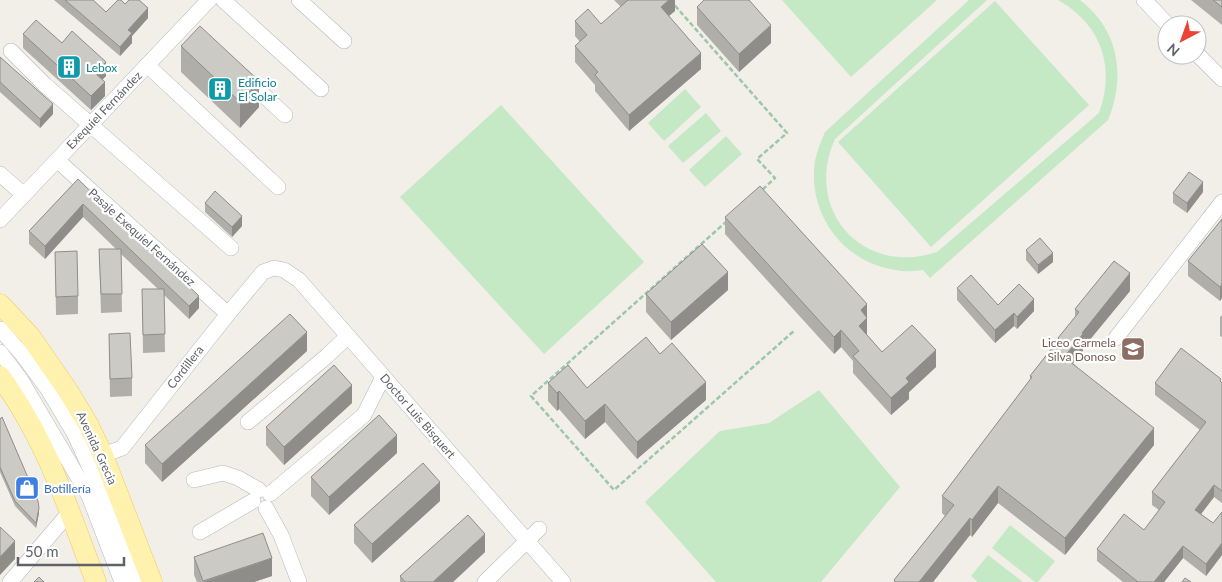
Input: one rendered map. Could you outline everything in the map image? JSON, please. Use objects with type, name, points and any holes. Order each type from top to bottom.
[{"type":"main road","name":"Avenida Grecia","points":[[0,304],[30,336],[63,383],[88,424],[103,455],[152,582]]},
{"type":"main road","points":[[0,376],[26,416],[52,469],[96,582]]},
{"type":"street","name":"Exequiel Fernández","points":[[0,220],[209,0]]},
{"type":"street","points":[[222,0],[321,88]]},
{"type":"street","points":[[299,0],[344,41]]},
{"type":"street","points":[[1144,0],[1158,15]]},
{"type":"street","points":[[186,24],[200,36]]},
{"type":"street","points":[[11,51],[44,84],[231,248]]},
{"type":"street","points":[[1207,64],[1222,79]]},
{"type":"street","points":[[147,65],[278,187]]},
{"type":"street","points":[[235,69],[285,116]]},
{"type":"street","name":"Pasaje Exequiel Fernández","points":[[57,160],[228,314]]},
{"type":"street","points":[[0,174],[24,195]]},
{"type":"street","points":[[1116,338],[1222,202]]},
{"type":"street","name":"Doctor Luis Bisquert","points":[[263,272],[274,268],[284,270],[299,280],[563,582]]},
{"type":"street","name":"Cordillera","points":[[103,455],[122,448],[263,272]]},
{"type":"street","points":[[0,328],[42,382],[74,433],[95,479],[136,582]]},
{"type":"street","points":[[248,422],[348,336]]},
{"type":"street","points":[[0,352],[21,380],[89,496],[122,582]]},
{"type":"street","points":[[200,532],[262,498],[364,415],[383,377]]},
{"type":"street","points":[[194,480],[223,473],[238,478],[262,498],[281,535],[299,582]]},
{"type":"street","points":[[10,582],[69,513]]},
{"type":"street","points":[[486,582],[539,529]]},
{"type":"path","points":[[670,0],[786,133],[757,159],[775,178],[760,192]]},
{"type":"path","points":[[730,218],[531,396],[614,490],[794,330]]},
{"type":"green space","points":[[782,0],[937,0],[851,77]]},
{"type":"green space","points":[[969,0],[987,0],[835,139],[827,165],[827,190],[834,213],[846,232],[864,246],[885,255],[910,257],[937,252],[1099,113],[1106,79],[1105,63],[1101,48],[1085,21],[1058,0],[1080,0],[1103,25],[1111,40],[1115,55],[1117,87],[1108,120],[930,278],[923,270],[903,271],[877,265],[860,257],[845,246],[823,216],[817,199],[814,180],[815,161],[825,132]]},
{"type":"green space","points":[[995,1],[1089,105],[931,247],[838,142]]},
{"type":"green space","points":[[685,89],[701,107],[664,141],[648,123]]},
{"type":"green space","points":[[501,105],[644,262],[544,354],[400,197]]},
{"type":"green space","points":[[706,113],[721,131],[683,163],[668,146]]},
{"type":"green space","points":[[726,136],[742,154],[705,187],[689,170]]},
{"type":"green space","points":[[819,390],[900,487],[821,582],[716,582],[645,502],[720,431],[769,423]]},
{"type":"green space","points":[[1010,525],[1055,561],[1038,582],[1035,582],[992,548]]},
{"type":"green space","points":[[988,555],[1023,582],[978,582],[971,576]]},
{"type":"building","points":[[65,0],[93,0],[106,12],[118,0],[125,4],[129,0],[139,0],[148,8],[128,30],[132,33],[120,47]]},
{"type":"building","points":[[628,0],[669,0],[661,7],[701,53],[629,115],[595,75],[598,72],[575,46],[587,35],[575,21],[588,9],[601,24]]},
{"type":"building","points":[[704,0],[749,0],[771,25],[739,54],[697,7]]},
{"type":"building","points":[[1213,0],[1222,0],[1222,7]]},
{"type":"building","points":[[36,20],[62,43],[72,31],[106,62],[95,73],[105,82],[91,96],[23,34]]},
{"type":"building","points":[[200,26],[259,81],[240,102],[181,46]]},
{"type":"building","points":[[0,57],[53,104],[40,119],[0,82]]},
{"type":"building","points":[[1189,172],[1203,182],[1187,203],[1173,193]]},
{"type":"building","points":[[78,179],[199,296],[189,306],[83,204],[45,246],[29,231]]},
{"type":"building","points":[[760,186],[867,304],[861,310],[867,318],[859,326],[882,352],[912,325],[936,350],[906,378],[909,382],[891,398],[853,356],[859,351],[841,330],[834,337],[725,217]]},
{"type":"building","points":[[215,191],[242,216],[232,227],[205,203]]},
{"type":"building","points":[[1222,219],[1222,284],[1220,287],[1188,261]]},
{"type":"building","points":[[1040,238],[1053,253],[1038,265],[1026,250]]},
{"type":"building","points":[[702,244],[728,272],[671,322],[646,294]]},
{"type":"building","points":[[99,249],[121,249],[122,294],[101,294]]},
{"type":"building","points":[[77,251],[78,296],[56,297],[55,252]]},
{"type":"building","points":[[1114,261],[1130,273],[1064,357],[1154,428],[1065,538],[998,486],[972,520],[970,518],[919,582],[896,582],[894,580],[954,505],[942,496],[1079,312],[1075,309]]},
{"type":"building","points":[[971,275],[998,305],[1019,284],[1034,299],[1017,317],[1014,313],[995,330],[957,288]]},
{"type":"building","points":[[142,289],[164,289],[165,334],[143,335]]},
{"type":"building","points":[[290,314],[307,332],[162,464],[145,445]]},
{"type":"building","points":[[130,333],[132,378],[110,379],[109,334]]},
{"type":"building","points":[[646,337],[660,354],[672,343],[706,382],[637,442],[605,404],[585,421],[559,391],[557,393],[548,383],[568,365],[587,388]]},
{"type":"building","points":[[1181,348],[1221,379],[1222,383],[1222,491],[1214,485],[1195,510],[1213,523],[1222,512],[1222,543],[1206,564],[1183,546],[1154,582],[1138,582],[1097,549],[1124,514],[1144,530],[1165,502],[1152,492],[1206,422],[1155,383]]},
{"type":"building","points":[[334,365],[352,385],[284,447],[266,427]]},
{"type":"building","points":[[379,415],[397,435],[329,497],[311,477]]},
{"type":"building","points":[[2,417],[38,501],[39,508],[36,523],[15,501],[0,467],[0,419]]},
{"type":"building","points":[[423,463],[440,482],[372,544],[354,525]]},
{"type":"building","points":[[468,515],[485,534],[433,582],[405,582],[400,576]]},
{"type":"building","points":[[0,527],[15,541],[0,557]]},
{"type":"building","points":[[263,533],[272,558],[203,581],[194,557]]},
{"type":"building","points":[[39,577],[44,582],[34,582]]},
{"type":"building","points":[[1185,578],[1191,582],[1182,582]]},
{"type":"place","name":"Lebox","points":[[69,67]]},
{"type":"place","name":"Edificio El Solar","points":[[220,89]]},
{"type":"place","name":"Liceo Carmela Silva Donoso","points":[[1133,349]]},
{"type":"place","name":"Botillería","points":[[27,488]]}]
